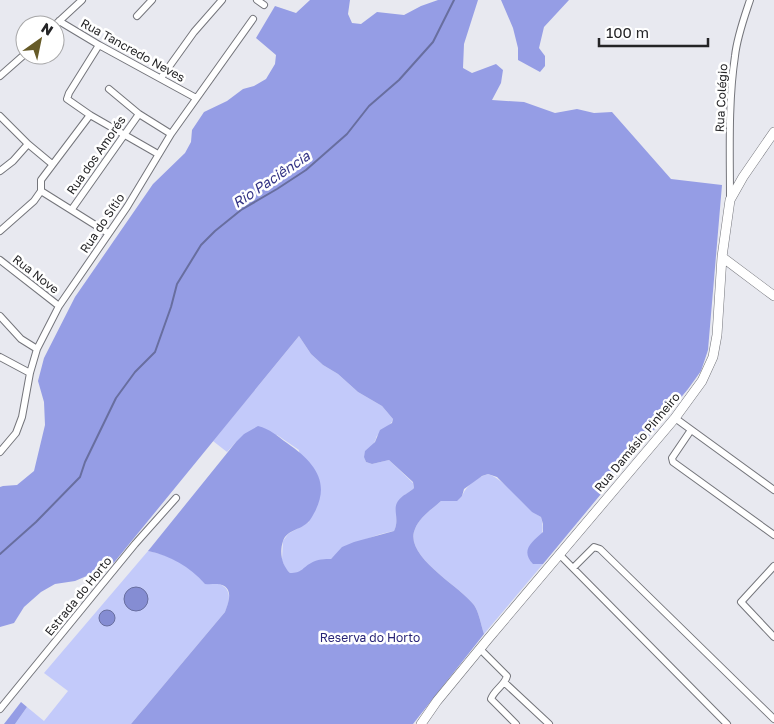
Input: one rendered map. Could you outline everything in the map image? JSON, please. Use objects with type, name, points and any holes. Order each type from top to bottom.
[{"type":"street","points":[[137,16],[152,0]]},
{"type":"street","points":[[161,78],[194,32],[222,0]]},
{"type":"street","points":[[257,0],[264,5]]},
{"type":"street","name":"Rua Colégio","points":[[730,200],[729,156],[734,59],[750,0]]},
{"type":"street","points":[[65,15],[79,1]]},
{"type":"street","name":"Rua do Sítio","points":[[0,452],[16,433],[22,417],[30,373],[37,349],[59,306],[127,207],[171,134],[253,19]]},
{"type":"street","name":"Rua Tancredo Neves","points":[[65,27],[196,98]]},
{"type":"street","points":[[99,46],[67,99],[90,115],[158,154]]},
{"type":"street","points":[[0,76],[15,63]]},
{"type":"street","points":[[109,89],[140,114],[171,134]]},
{"type":"street","name":"Rua dos Amorés","points":[[72,209],[140,114]]},
{"type":"street","points":[[0,231],[34,201],[41,191],[41,180],[90,115]]},
{"type":"street","points":[[0,116],[28,144],[52,164]]},
{"type":"street","name":"Rua Damásio Pinheiro","points":[[421,724],[480,648],[675,418],[702,381],[713,357],[717,335],[722,257],[730,200],[743,177],[774,132]]},
{"type":"street","points":[[0,171],[13,161],[28,144]]},
{"type":"street","points":[[41,191],[108,233]]},
{"type":"street","points":[[722,257],[774,296]]},
{"type":"street","name":"Rua Nove","points":[[0,260],[59,306]]},
{"type":"street","points":[[0,316],[20,338],[37,349]]},
{"type":"street","points":[[0,357],[30,373]]},
{"type":"street","points":[[675,418],[774,490]]},
{"type":"street","points":[[691,430],[672,458],[673,462],[774,535]]},
{"type":"street","name":"Estrada do Horto","points":[[0,709],[135,544],[176,498]]},
{"type":"street","points":[[573,568],[592,548],[600,549],[774,719]]},
{"type":"street","points":[[559,554],[727,724]]},
{"type":"street","points":[[774,566],[741,602],[774,636]]},
{"type":"street","points":[[480,648],[507,676],[504,682],[492,694],[491,699],[516,724]]},
{"type":"street","points":[[504,682],[549,724]]},
{"type":"street","points":[[427,724],[428,714]]},
{"type":"shaded area","points":[[299,336],[311,354],[323,365],[338,374],[358,392],[382,406],[393,419],[376,437],[366,452],[366,462],[372,464],[389,460],[413,483],[414,488],[400,499],[398,503],[394,531],[361,541],[344,549],[331,559],[320,560],[298,573],[290,573],[285,568],[282,560],[283,541],[288,534],[309,522],[299,450],[277,435],[236,442],[227,452],[213,441]]},
{"type":"shaded area","points":[[488,474],[509,488],[527,507],[541,517],[542,535],[533,564],[543,564],[484,634],[474,605],[425,560],[417,550],[414,539],[417,525],[430,510],[441,501],[449,501],[462,496],[472,482]]},
{"type":"shaded area","points":[[148,551],[173,559],[226,588],[229,598],[225,612],[131,724],[15,724],[27,707],[44,721],[68,691],[44,673]]},
{"type":"shaded area","points":[[136,587],[144,591],[148,599],[144,607],[136,611],[128,607],[124,599],[128,591]]},
{"type":"shaded area","points":[[107,610],[115,618],[107,626],[99,618]]},
{"type":"green space","name":"Reserva do Horto","points":[[310,0],[350,0],[348,14],[352,23],[361,24],[377,12],[404,15],[438,0],[478,0],[464,44],[463,68],[472,73],[496,64],[503,70],[501,83],[492,100],[524,102],[555,113],[577,109],[594,113],[612,112],[671,179],[722,185],[708,350],[701,371],[688,389],[543,564],[533,564],[528,554],[529,546],[543,532],[541,517],[532,512],[497,477],[488,474],[482,476],[464,489],[462,496],[457,501],[441,501],[419,521],[415,529],[414,539],[417,550],[435,570],[474,605],[484,634],[413,724],[131,724],[225,612],[229,597],[226,587],[220,584],[205,584],[193,572],[179,563],[148,551],[244,434],[258,426],[270,431],[298,451],[314,467],[318,476],[321,486],[317,508],[307,523],[288,534],[283,541],[282,558],[290,573],[300,571],[316,561],[331,559],[342,547],[354,542],[394,531],[396,527],[396,504],[401,497],[414,488],[413,482],[389,460],[372,464],[366,462],[364,457],[365,451],[375,442],[380,430],[392,423],[393,419],[382,406],[358,392],[338,374],[323,365],[311,354],[299,336],[112,565],[75,581],[55,584],[41,592],[24,607],[14,623],[0,627],[0,487],[17,485],[34,471],[45,425],[44,402],[38,381],[44,358],[75,297],[153,184],[185,153],[191,142],[192,130],[204,112],[227,101],[243,89],[254,86],[266,79],[275,64],[276,55],[256,38],[275,6],[296,13]]},
{"type":"green space","points":[[501,0],[569,0],[544,27],[539,48],[545,56],[545,66],[540,72],[518,60],[518,48],[513,28]]},
{"type":"green space","points":[[21,702],[27,707],[15,724],[4,724]]},
{"type":"waterway","name":"Rio Paciência","points":[[0,554],[36,522],[80,477],[85,462],[116,398],[135,372],[155,352],[177,284],[201,245],[241,210],[306,170],[347,134],[369,106],[399,80],[433,42],[454,0]]}]
